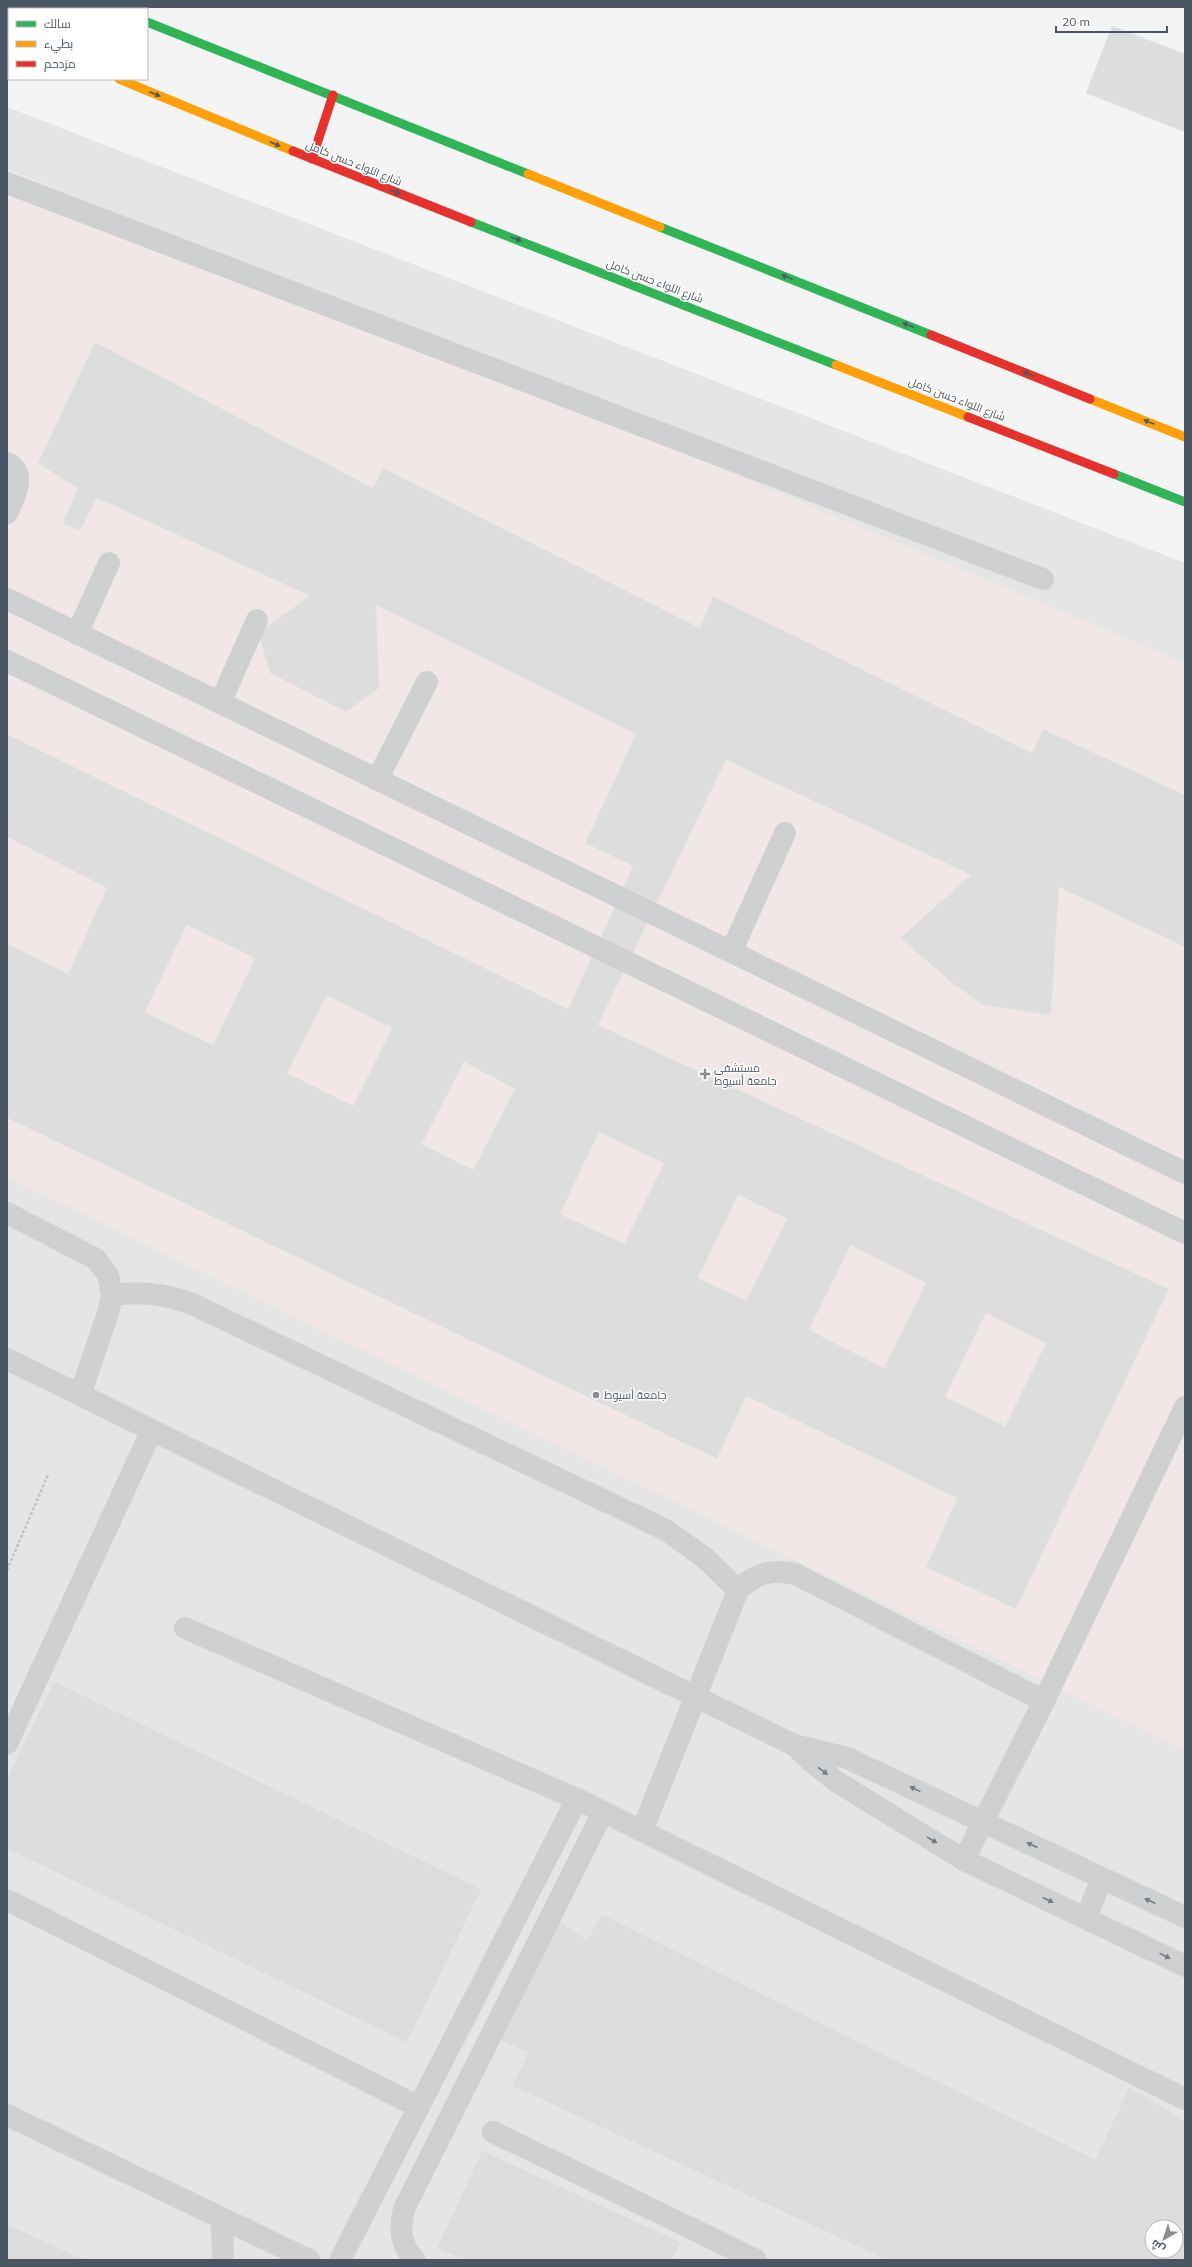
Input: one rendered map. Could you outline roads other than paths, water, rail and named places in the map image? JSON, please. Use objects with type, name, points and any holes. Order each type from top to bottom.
[{"type":"main road","points":[[148,22],[1185,436]]},
{"type":"main road","name":"شارع اللواء حسن كامل","points":[[120,80],[312,159],[1185,502]]},
{"type":"main road","points":[[312,159],[333,95]]},
{"type":"lane","points":[[7,183],[1043,579]]},
{"type":"lane","points":[[7,463],[12,465],[15,471],[18,486],[7,513]]},
{"type":"lane","points":[[77,634],[109,563]]},
{"type":"lane","points":[[7,599],[1185,1173]]},
{"type":"lane","points":[[220,703],[257,620]]},
{"type":"lane","points":[[7,661],[1185,1233]]},
{"type":"lane","points":[[377,780],[427,682]]},
{"type":"lane","points":[[731,952],[784,833]]},
{"type":"lane","points":[[7,1213],[96,1259],[108,1275],[112,1295],[108,1314],[80,1395]]},
{"type":"lane","points":[[112,1295],[137,1292],[162,1294],[197,1306],[666,1530],[705,1558],[738,1590]]},
{"type":"lane","points":[[7,1359],[794,1745],[847,1758],[1185,1917]]},
{"type":"lane","points":[[964,1860],[1044,1701],[1185,1407]]},
{"type":"lane","points":[[7,1744],[152,1430]]},
{"type":"lane","points":[[642,1831],[738,1590],[749,1579],[764,1572],[780,1571],[795,1574],[1044,1701]]},
{"type":"lane","points":[[185,1628],[577,1799],[1185,2099]]},
{"type":"lane","points":[[794,1745],[813,1763],[837,1782],[964,1860],[1185,1966]]},
{"type":"lane","points":[[340,2260],[577,1799]]},
{"type":"lane","points":[[415,2260],[403,2244],[400,2232],[404,2209],[603,1812]]},
{"type":"lane","points":[[1086,1918],[1102,1878]]},
{"type":"lane","points":[[7,1900],[419,2107]]},
{"type":"lane","points":[[7,2115],[309,2260]]},
{"type":"lane","points":[[493,2132],[756,2260]]},
{"type":"lane","points":[[222,2218],[223,2260]]},
{"type":"place","name":"مستشفی جامعة أسيوط","points":[[705,1074]]},
{"type":"place","name":"جامعة أسيوط","points":[[596,1395]]}]
